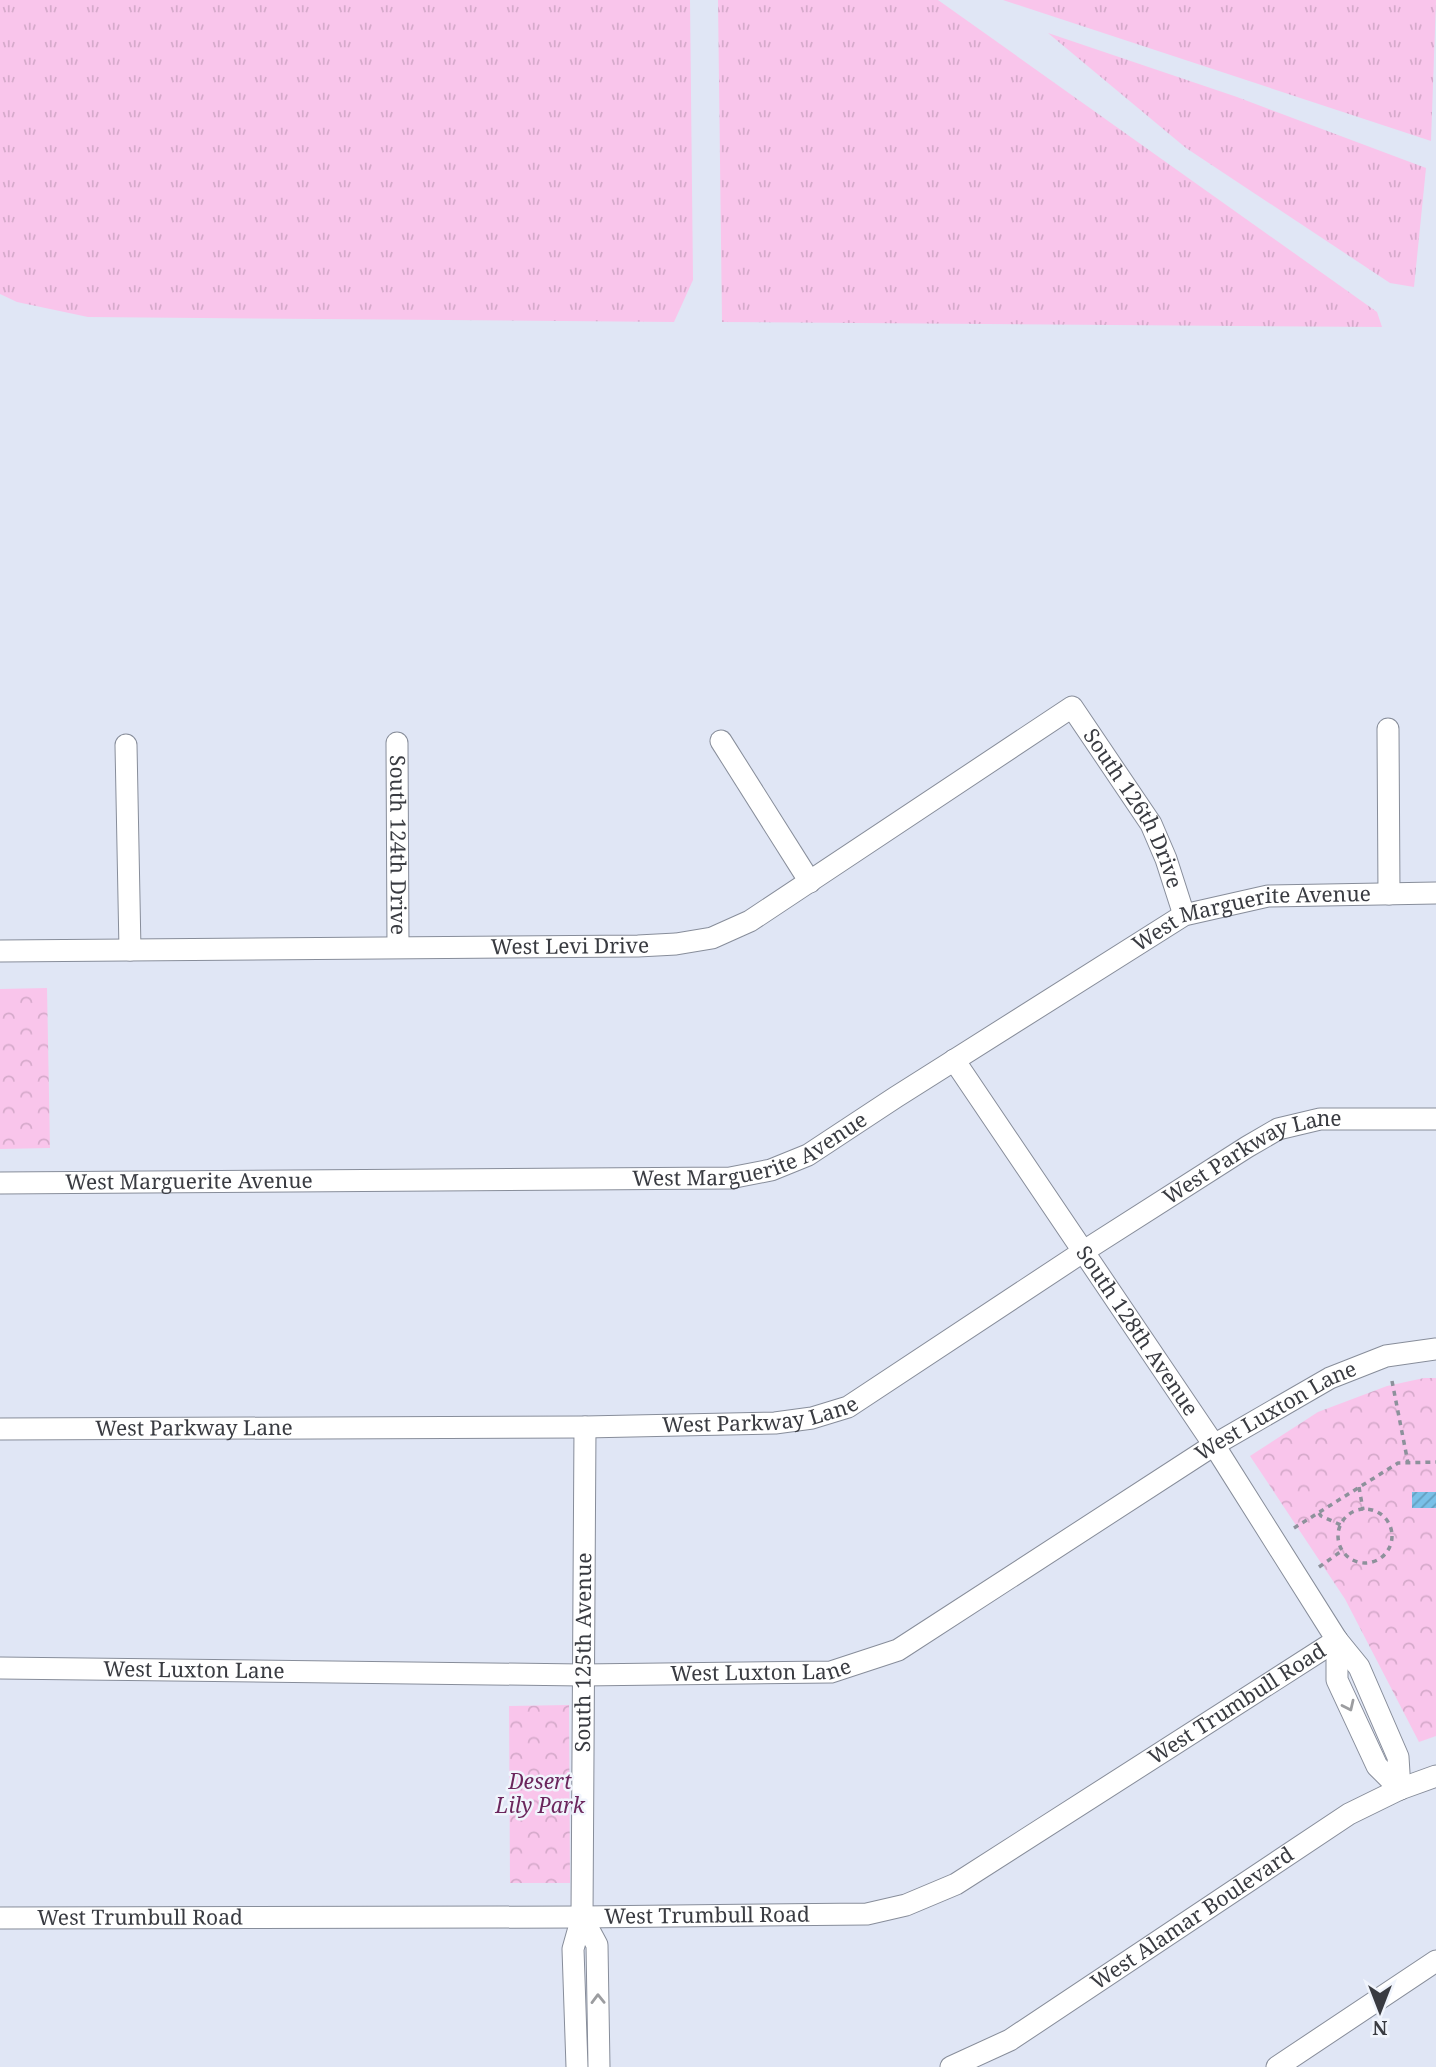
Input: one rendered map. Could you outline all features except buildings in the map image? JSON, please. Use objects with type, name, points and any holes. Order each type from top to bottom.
[{"type":"street","name":"West Levi Drive","points":[[0,951],[676,944],[712,938],[750,921],[1072,707]]},
{"type":"street","name":"South 126th Drive","points":[[1072,707],[1151,824],[1166,859],[1184,915]]},
{"type":"street","points":[[1388,729],[1389,894]]},
{"type":"street","points":[[720,741],[810,882]]},
{"type":"street","name":"South 124th Drive","points":[[397,743],[398,947]]},
{"type":"street","points":[[126,745],[130,950]]},
{"type":"street","name":"West Marguerite Avenue","points":[[0,1183],[730,1178],[771,1170],[808,1155],[1184,915],[1268,896],[1436,893]]},
{"type":"street","name":"South 128th Avenue","points":[[954,1060],[1214,1445],[1337,1640]]},
{"type":"street","name":"West Parkway Lane","points":[[0,1429],[585,1427],[775,1423],[812,1419],[848,1407],[1084,1251],[1278,1129],[1320,1119],[1436,1119]]},
{"type":"street","name":"West Luxton Lane","points":[[0,1668],[582,1675],[831,1672],[898,1650],[1214,1445],[1330,1378],[1386,1356],[1436,1349]]},
{"type":"street","name":"South 125th Avenue","points":[[577,2067],[573,1949],[582,1917],[585,1427]]},
{"type":"street","points":[[1337,1640],[1337,1680],[1377,1766],[1400,1789]]},
{"type":"street","name":"West Trumbull Road","points":[[0,1918],[867,1914],[906,1905],[956,1884],[1337,1640]]},
{"type":"street","name":"West Alamar Boulevard","points":[[951,2067],[1010,2040],[1349,1814],[1400,1789],[1436,1776]]},
{"type":"street","name":"South 125th Avenue","points":[[582,1917],[597,1945],[599,2067]]},
{"type":"street","points":[[1277,2067],[1436,1961]]},
{"type":"path","points":[[1392,1381],[1408,1463]]},
{"type":"path","points":[[1294,1528],[1398,1463],[1436,1462]]},
{"type":"path","points":[[1359,1487],[1363,1510]]},
{"type":"path","points":[[1363,1510],[1374,1511],[1387,1521],[1392,1538],[1390,1546],[1379,1559],[1371,1562],[1355,1561],[1343,1550],[1339,1539],[1341,1525],[1350,1514],[1363,1510]]},
{"type":"path","points":[[1319,1513],[1341,1525]]},
{"type":"path","points":[[1319,1566],[1343,1550]]},
{"type":"green space","points":[[0,0],[690,0],[693,280],[674,322],[88,317],[17,302],[0,294]]},
{"type":"green space","points":[[718,0],[938,0],[1377,312],[1382,327],[722,322]]},
{"type":"green space","points":[[1003,0],[1436,0],[1431,141]]},
{"type":"green space","points":[[1048,33],[1237,97],[1426,168],[1414,287],[1390,283],[1186,148]]},
{"type":"green space","points":[[47,988],[50,1148],[0,1149],[0,989]]},
{"type":"green space","points":[[1436,1378],[1436,1736],[1419,1742],[1345,1599],[1250,1456],[1318,1412],[1387,1386]]},
{"type":"green space","name":"Desert Lily Park","points":[[569,1705],[570,1883],[510,1883],[509,1706]]}]
